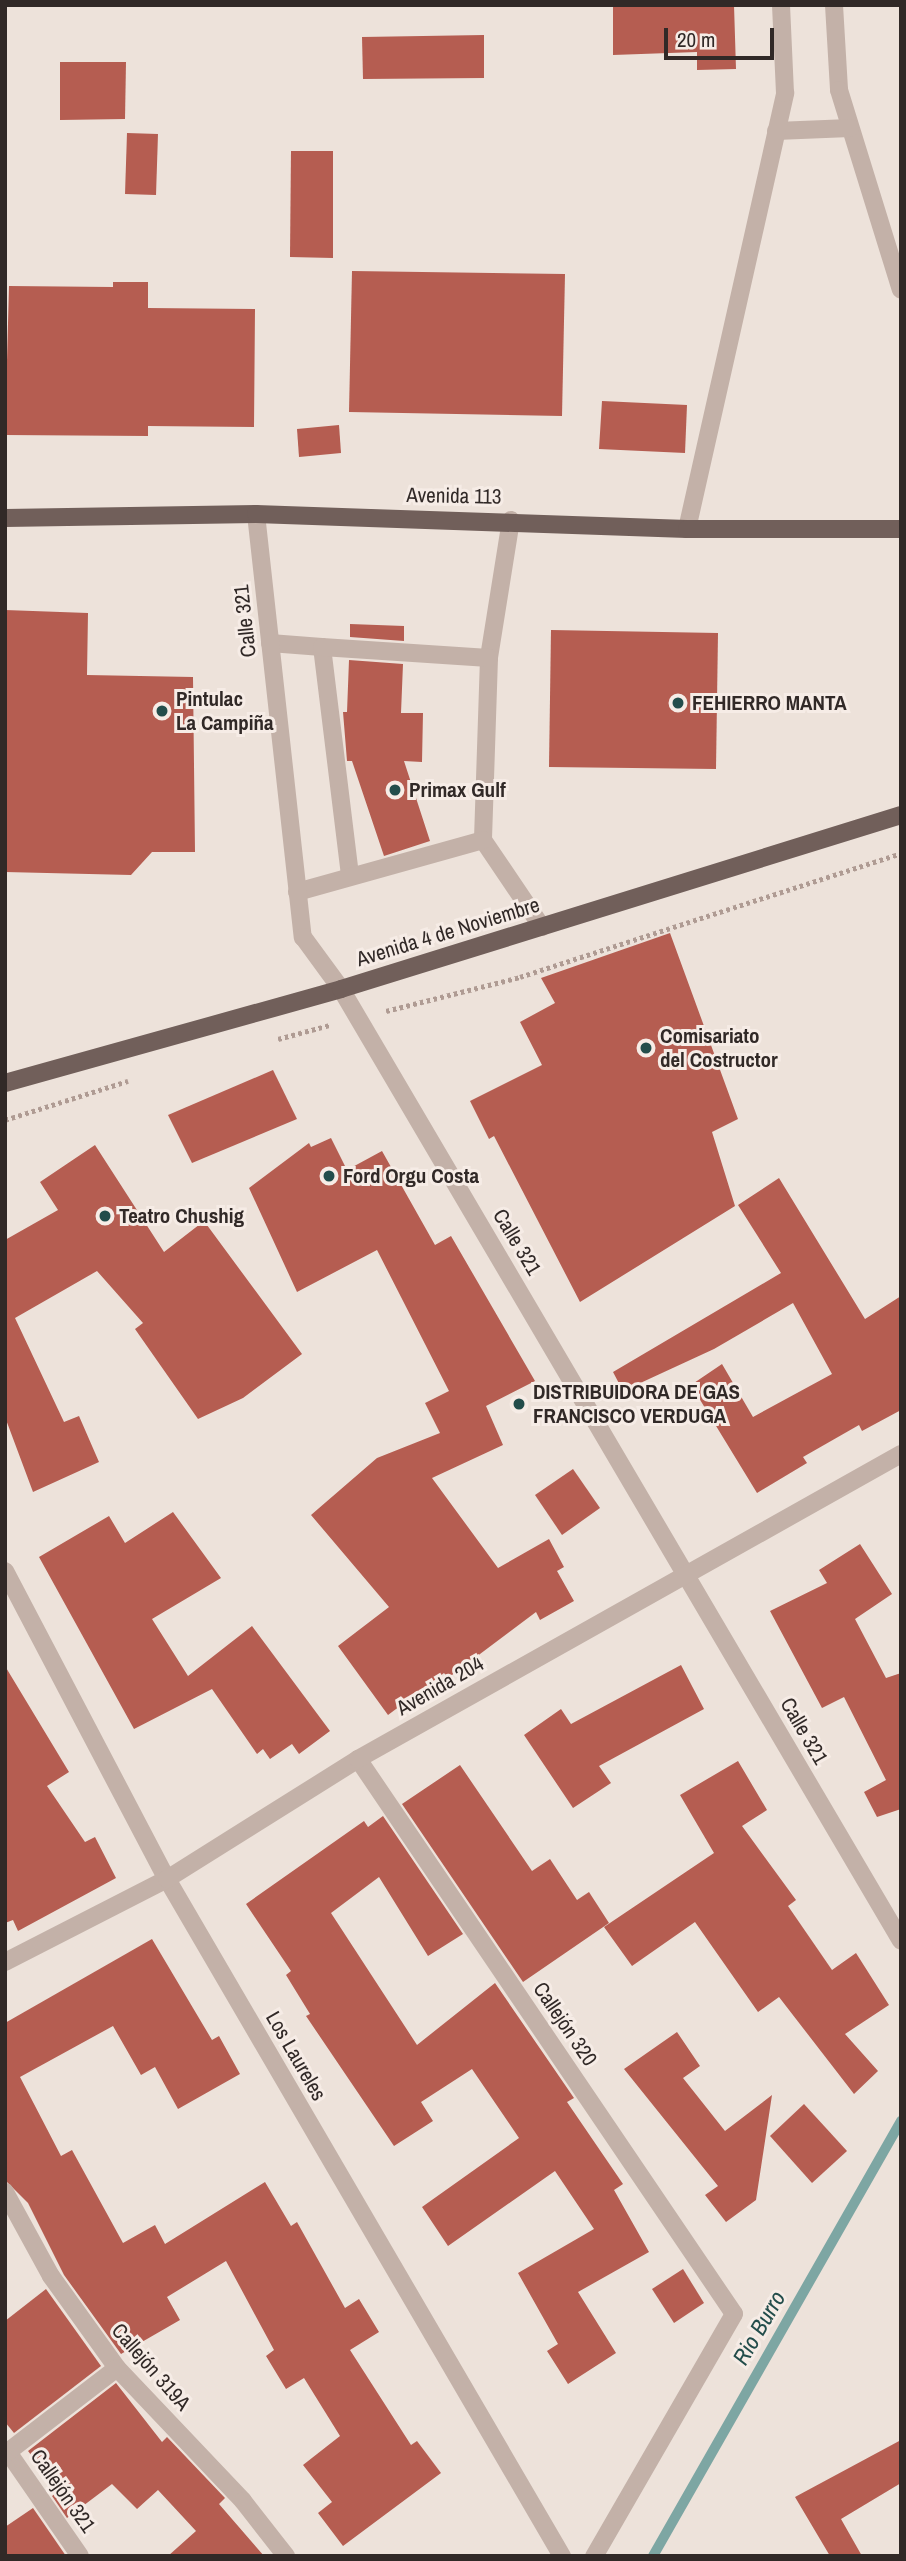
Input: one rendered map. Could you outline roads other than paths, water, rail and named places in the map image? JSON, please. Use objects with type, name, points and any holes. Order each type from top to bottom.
[{"type":"main road","name":"Avenida 113","points":[[5,518],[256,514],[511,520],[687,529],[901,529]]},
{"type":"main road","name":"Avenida 4 de Noviembre","points":[[5,1083],[341,989],[901,815]]},
{"type":"street","points":[[687,529],[785,93],[781,5]]},
{"type":"street","points":[[834,5],[839,90],[901,290]]},
{"type":"street","points":[[776,131],[850,128]]},
{"type":"street","name":"Calle 321","points":[[256,514],[303,937],[359,1018],[901,1941]]},
{"type":"street","points":[[511,520],[489,658],[483,840],[542,927]]},
{"type":"street","points":[[270,643],[489,658]]},
{"type":"street","points":[[323,647],[350,875]]},
{"type":"street","points":[[298,892],[350,875],[483,840]]},
{"type":"street","name":"Avenida 204","points":[[5,1962],[167,1879],[358,1759],[685,1572],[901,1454]]},
{"type":"street","name":"Los Laureles","points":[[5,1571],[167,1879],[562,2556]]},
{"type":"street","name":"Callejón 320","points":[[358,1759],[734,2314],[594,2556]]},
{"type":"street","name":"Callejón 319A","points":[[5,2192],[51,2276],[117,2368],[243,2501],[286,2556]]},
{"type":"street","points":[[7,2453],[117,2368]]},
{"type":"street","name":"Callejón 321","points":[[7,2453],[80,2556]]},
{"type":"waterway","name":"Rio Burro","points":[[653,2556],[901,2121]]},
{"type":"place","name":"FEHIERRO MANTA","points":[[678,703]]},
{"type":"place","name":"Pintulac La Campiña","points":[[162,711]]},
{"type":"place","name":"Primax Gulf","points":[[395,790]]},
{"type":"place","name":"Comisariato del Costructor","points":[[646,1048]]},
{"type":"place","name":"Ford Orgu Costa","points":[[329,1176]]},
{"type":"place","name":"Teatro Chushig","points":[[105,1216]]},
{"type":"place","name":"DISTRIBUIDORA DE GAS FRANCISCO VERDUGA","points":[[519,1404]]}]
